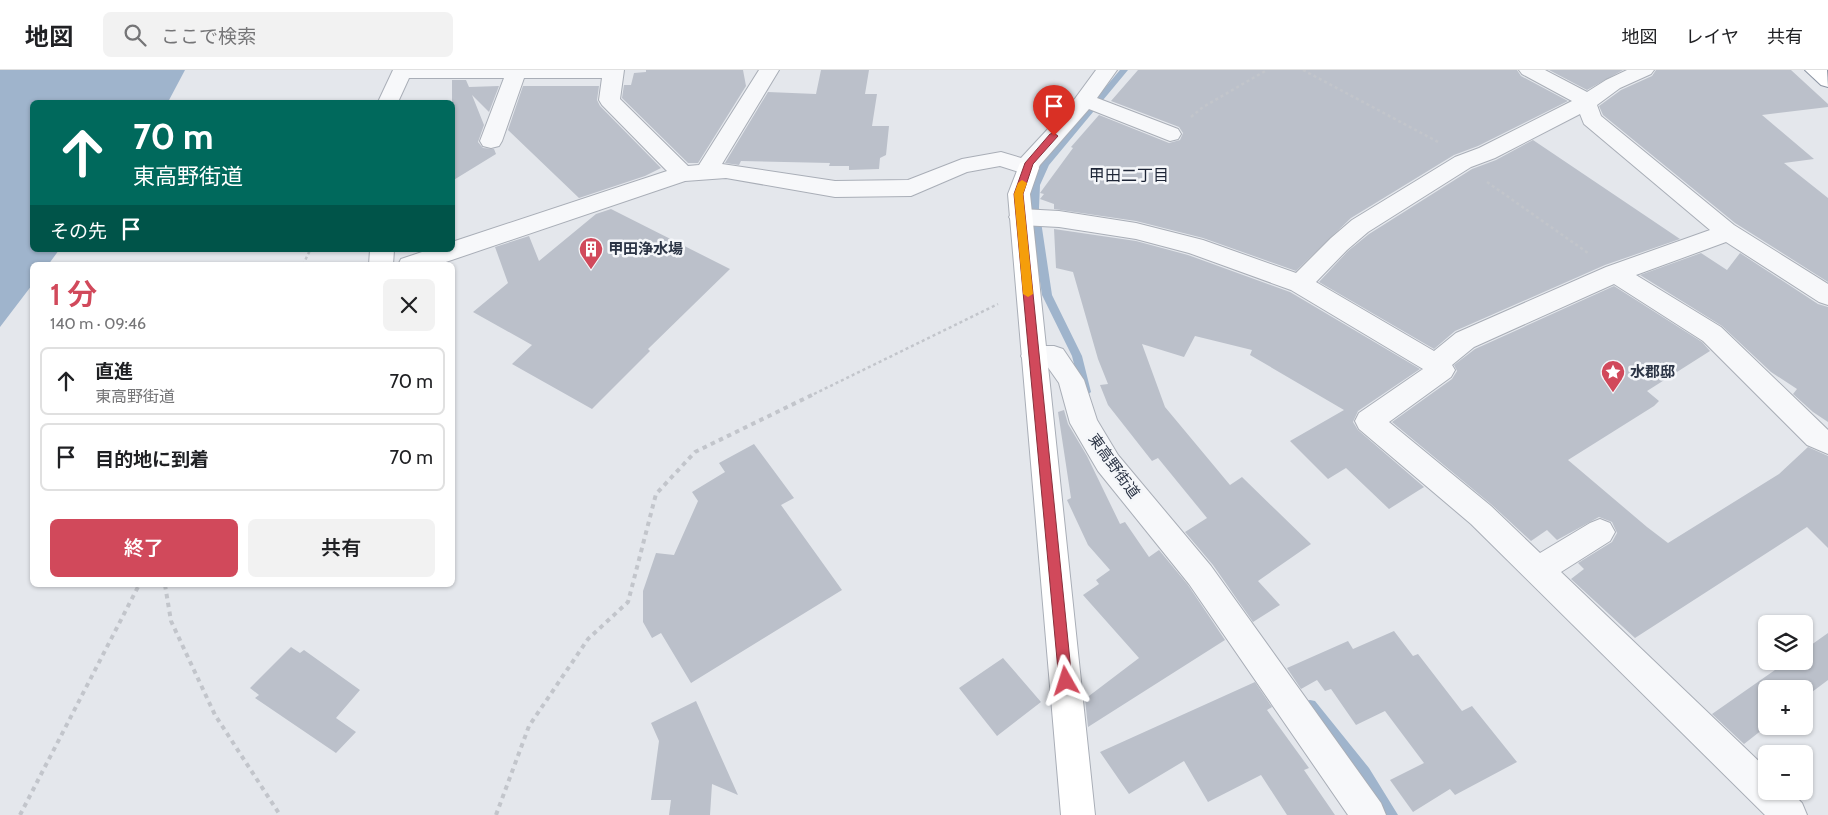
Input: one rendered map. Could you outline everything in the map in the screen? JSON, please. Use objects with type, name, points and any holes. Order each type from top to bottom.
[{"type":"main road","points":[[1816,70],[1828,81]]},
{"type":"main road","points":[[1028,168],[1018,194],[1078,815]]},
{"type":"street","points":[[694,174],[769,70]]},
{"type":"street","points":[[455,251],[694,174],[726,171],[834,189],[911,188],[962,166],[1001,159],[1028,168],[1029,163],[1084,100],[1107,70]]},
{"type":"street","points":[[1529,70],[1584,99],[1592,119],[1728,233],[1828,296]]},
{"type":"street","points":[[1300,284],[1339,244],[1360,226],[1466,161],[1488,153],[1585,103],[1614,84],[1644,70]]},
{"type":"street","points":[[389,100],[402,71],[613,71],[610,100],[694,174]]},
{"type":"street","points":[[491,141],[517,71]]},
{"type":"street","points":[[1084,100],[1170,134]]},
{"type":"street","points":[[1021,217],[1059,219],[1136,231],[1194,246],[1300,284],[1435,364],[1442,370],[1369,421],[1481,515],[1790,815]]},
{"type":"street","points":[[1435,364],[1465,340],[1615,273],[1728,233]]},
{"type":"street","points":[[419,262],[451,252]]},
{"type":"street","points":[[1615,273],[1712,334],[1817,437],[1828,443]]},
{"type":"street","name":"東高野街道","points":[[1034,356],[1054,356],[1071,380],[1084,423],[1108,463],[1200,575],[1369,815]]},
{"type":"street","points":[[1539,570],[1600,532]]},
{"type":"path","points":[[1170,134],[1203,107],[1267,70]]},
{"type":"path","points":[[1303,70],[1464,156],[1467,168],[1615,273]]},
{"type":"path","points":[[496,815],[529,726],[588,639],[628,602],[656,494],[695,452],[997,304],[1029,301]]},
{"type":"path","points":[[20,815],[138,587]]},
{"type":"path","points":[[165,587],[171,621],[215,715],[280,815]]},
{"type":"water","points":[[0,70],[185,70],[169,100],[30,100],[30,252],[58,252],[50,262],[30,262],[30,288],[0,327]]},
{"type":"building","points":[[646,70],[743,70],[746,86],[698,163],[688,163],[622,98],[624,85],[631,85],[634,73],[646,72]]},
{"type":"building","points":[[821,70],[869,70],[865,94],[877,94],[872,126],[889,126],[886,155],[880,158],[879,169],[849,170],[849,166],[829,166],[830,163],[741,161],[739,165],[725,163],[768,92],[816,94]]},
{"type":"building","points":[[1138,70],[1517,70],[1521,76],[1568,101],[1478,146],[1454,155],[1351,218],[1296,271],[1203,238],[1136,221],[1054,209],[1054,204],[1040,199],[1044,194],[1040,193],[1073,148],[1071,147],[1099,115],[1169,143],[1180,140],[1183,133],[1179,127],[1111,101]]},
{"type":"building","points":[[1549,70],[1623,70],[1587,90]]},
{"type":"building","points":[[1656,70],[1791,70],[1828,104],[1828,107],[1762,115],[1814,159],[1784,163],[1828,198],[1828,282],[1735,223],[1603,115],[1599,106],[1621,90],[1652,76]]},
{"type":"building","points":[[452,80],[466,80],[469,87],[499,86],[489,112],[472,95],[484,125],[478,142],[483,148],[494,149],[496,154],[455,179],[455,100],[452,100]]},
{"type":"building","points":[[523,86],[599,86],[597,100],[600,106],[661,168],[645,176],[579,198],[508,130]]},
{"type":"building","points":[[1533,140],[1680,239],[1605,265],[1455,331],[1434,349],[1319,282],[1348,251],[1369,234],[1472,169],[1496,160]]},
{"type":"building","points":[[611,209],[730,269],[648,349],[650,351],[592,409],[512,364],[532,345],[473,312],[508,283],[495,247],[529,236],[539,261],[596,214]]},
{"type":"building","points":[[1054,229],[1136,241],[1188,255],[1290,292],[1420,369],[1358,411],[1353,422],[1358,430],[1424,487],[1389,509],[1346,468],[1328,479],[1290,441],[1344,410],[1250,355],[1252,350],[1195,336],[1184,357],[1142,344],[1165,407],[1230,485],[1242,477],[1311,544],[1258,581],[1280,605],[1253,622],[1213,565],[1185,532],[1207,518],[1158,458],[1152,461],[1108,405],[1100,385],[1108,384],[1098,359],[1073,272],[1056,268]]},
{"type":"building","points":[[1701,253],[1727,270],[1740,253],[1818,304],[1828,307],[1828,422],[1813,412],[1793,394],[1797,389],[1771,372],[1722,326],[1640,275]]},
{"type":"building","points":[[1614,286],[1702,342],[1710,351],[1647,391],[1659,401],[1654,406],[1568,460],[1647,527],[1668,543],[1779,474],[1808,447],[1828,456],[1828,548],[1807,527],[1635,638],[1571,579],[1584,569],[1578,563],[1612,542],[1617,533],[1612,522],[1599,517],[1557,540],[1547,530],[1531,541],[1492,505],[1392,422],[1452,379],[1457,371],[1454,365],[1475,349]]},
{"type":"building","points":[[1064,410],[1068,424],[1087,456],[1120,524],[1125,522],[1149,557],[1159,550],[1188,585],[1225,640],[1088,727],[1085,699],[1139,658],[1083,595],[1099,584],[1096,580],[1110,570],[1088,545],[1067,500],[1071,498],[1058,412]]},
{"type":"building","points":[[754,444],[794,498],[781,505],[842,590],[691,683],[661,633],[652,638],[643,622],[643,591],[656,553],[674,555],[698,501],[692,492],[725,472],[719,463]]},
{"type":"building","points":[[1394,631],[1413,656],[1418,654],[1462,711],[1472,706],[1517,762],[1455,795],[1450,789],[1413,812],[1390,780],[1424,763],[1385,711],[1356,725],[1331,689],[1325,691],[1317,680],[1301,689],[1287,668],[1348,641],[1353,649]]},
{"type":"building","points":[[1828,633],[1828,680],[1813,691],[1813,680],[1761,680],[1775,670],[1813,670],[1813,644]]},
{"type":"building","points":[[291,647],[300,653],[304,650],[360,690],[336,718],[356,732],[336,753],[255,698],[259,695],[250,688]]},
{"type":"building","points":[[1003,658],[1041,702],[997,736],[959,688]]},
{"type":"building","points":[[1255,682],[1272,707],[1267,710],[1309,768],[1304,770],[1335,815],[1287,815],[1261,775],[1208,802],[1184,761],[1129,794],[1100,752]]},
{"type":"building","points":[[1758,682],[1758,733],[1744,744],[1712,714]]},
{"type":"building","points":[[696,701],[738,795],[712,784],[710,815],[669,815],[671,800],[651,800],[659,741],[651,723]]},
{"type":"waterway","points":[[1086,392],[1077,356],[1047,295],[1034,208],[1035,185],[1045,164],[1124,70]]},
{"type":"waterway","points":[[1310,706],[1364,773],[1391,815]]},
{"type":"slow traffic","points":[[1022,183],[1018,194],[1028,294]]},
{"type":"place","name":"甲田浄水場","points":[[591,270]]},
{"type":"place","name":"水郡邸","points":[[1613,393]]},
{"type":"district","name":"甲田二丁目","points":[[1129,175]]},
{"type":"route","points":[[1054,136],[1029,163],[1018,194],[1066,681]]}]
